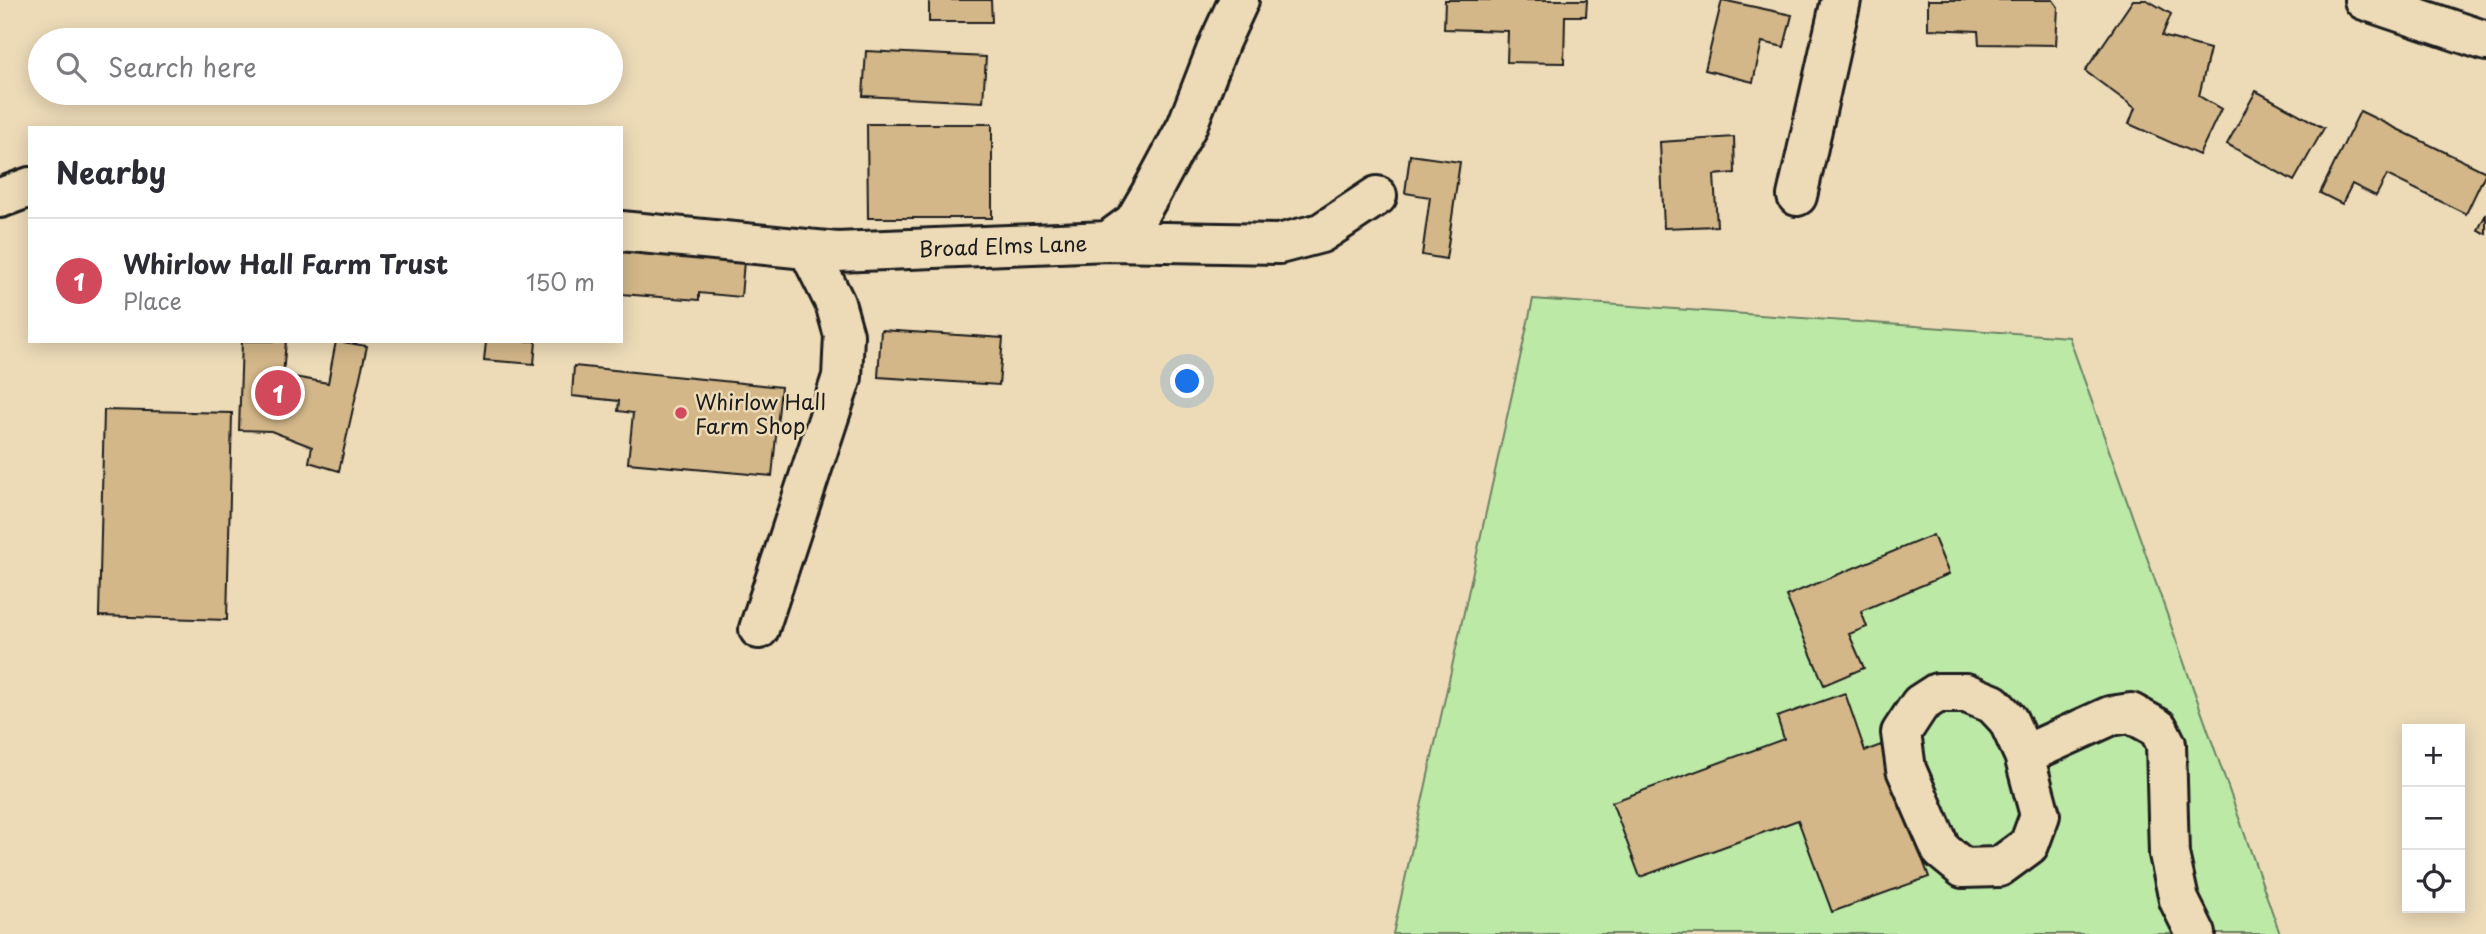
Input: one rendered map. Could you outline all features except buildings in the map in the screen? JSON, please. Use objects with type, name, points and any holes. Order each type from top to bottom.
[{"type":"street","name":"Broad Elms Lane","points":[[623,231],[837,252],[1108,241],[1134,222],[1187,127],[1238,0]]},
{"type":"street","points":[[1797,196],[1840,0]]},
{"type":"street","points":[[2364,0],[2486,41]]},
{"type":"street","points":[[0,198],[28,188]]},
{"type":"street","points":[[1108,241],[1279,244],[1321,233],[1377,196]]},
{"type":"street","points":[[759,629],[842,377],[844,335],[835,303],[808,249]]},
{"type":"street","points":[[1937,693],[1966,693],[1993,704],[2001,712],[2008,720],[2024,755],[2040,815],[2029,845],[1999,867],[1963,868],[1941,850],[1906,769],[1901,733],[1920,704],[1937,693]]},
{"type":"street","points":[[2024,755],[2110,716],[2132,713],[2158,728],[2166,744],[2169,854],[2179,900],[2196,934]]},
{"type":"green space","points":[[1533,299],[2069,337],[2280,934],[1393,934]]},
{"type":"place","name":"Whirlow Hall Farm Trust","points":[[278,393]]},
{"type":"place","name":"Whirlow Hall Farm Shop","points":[[681,413]]}]
